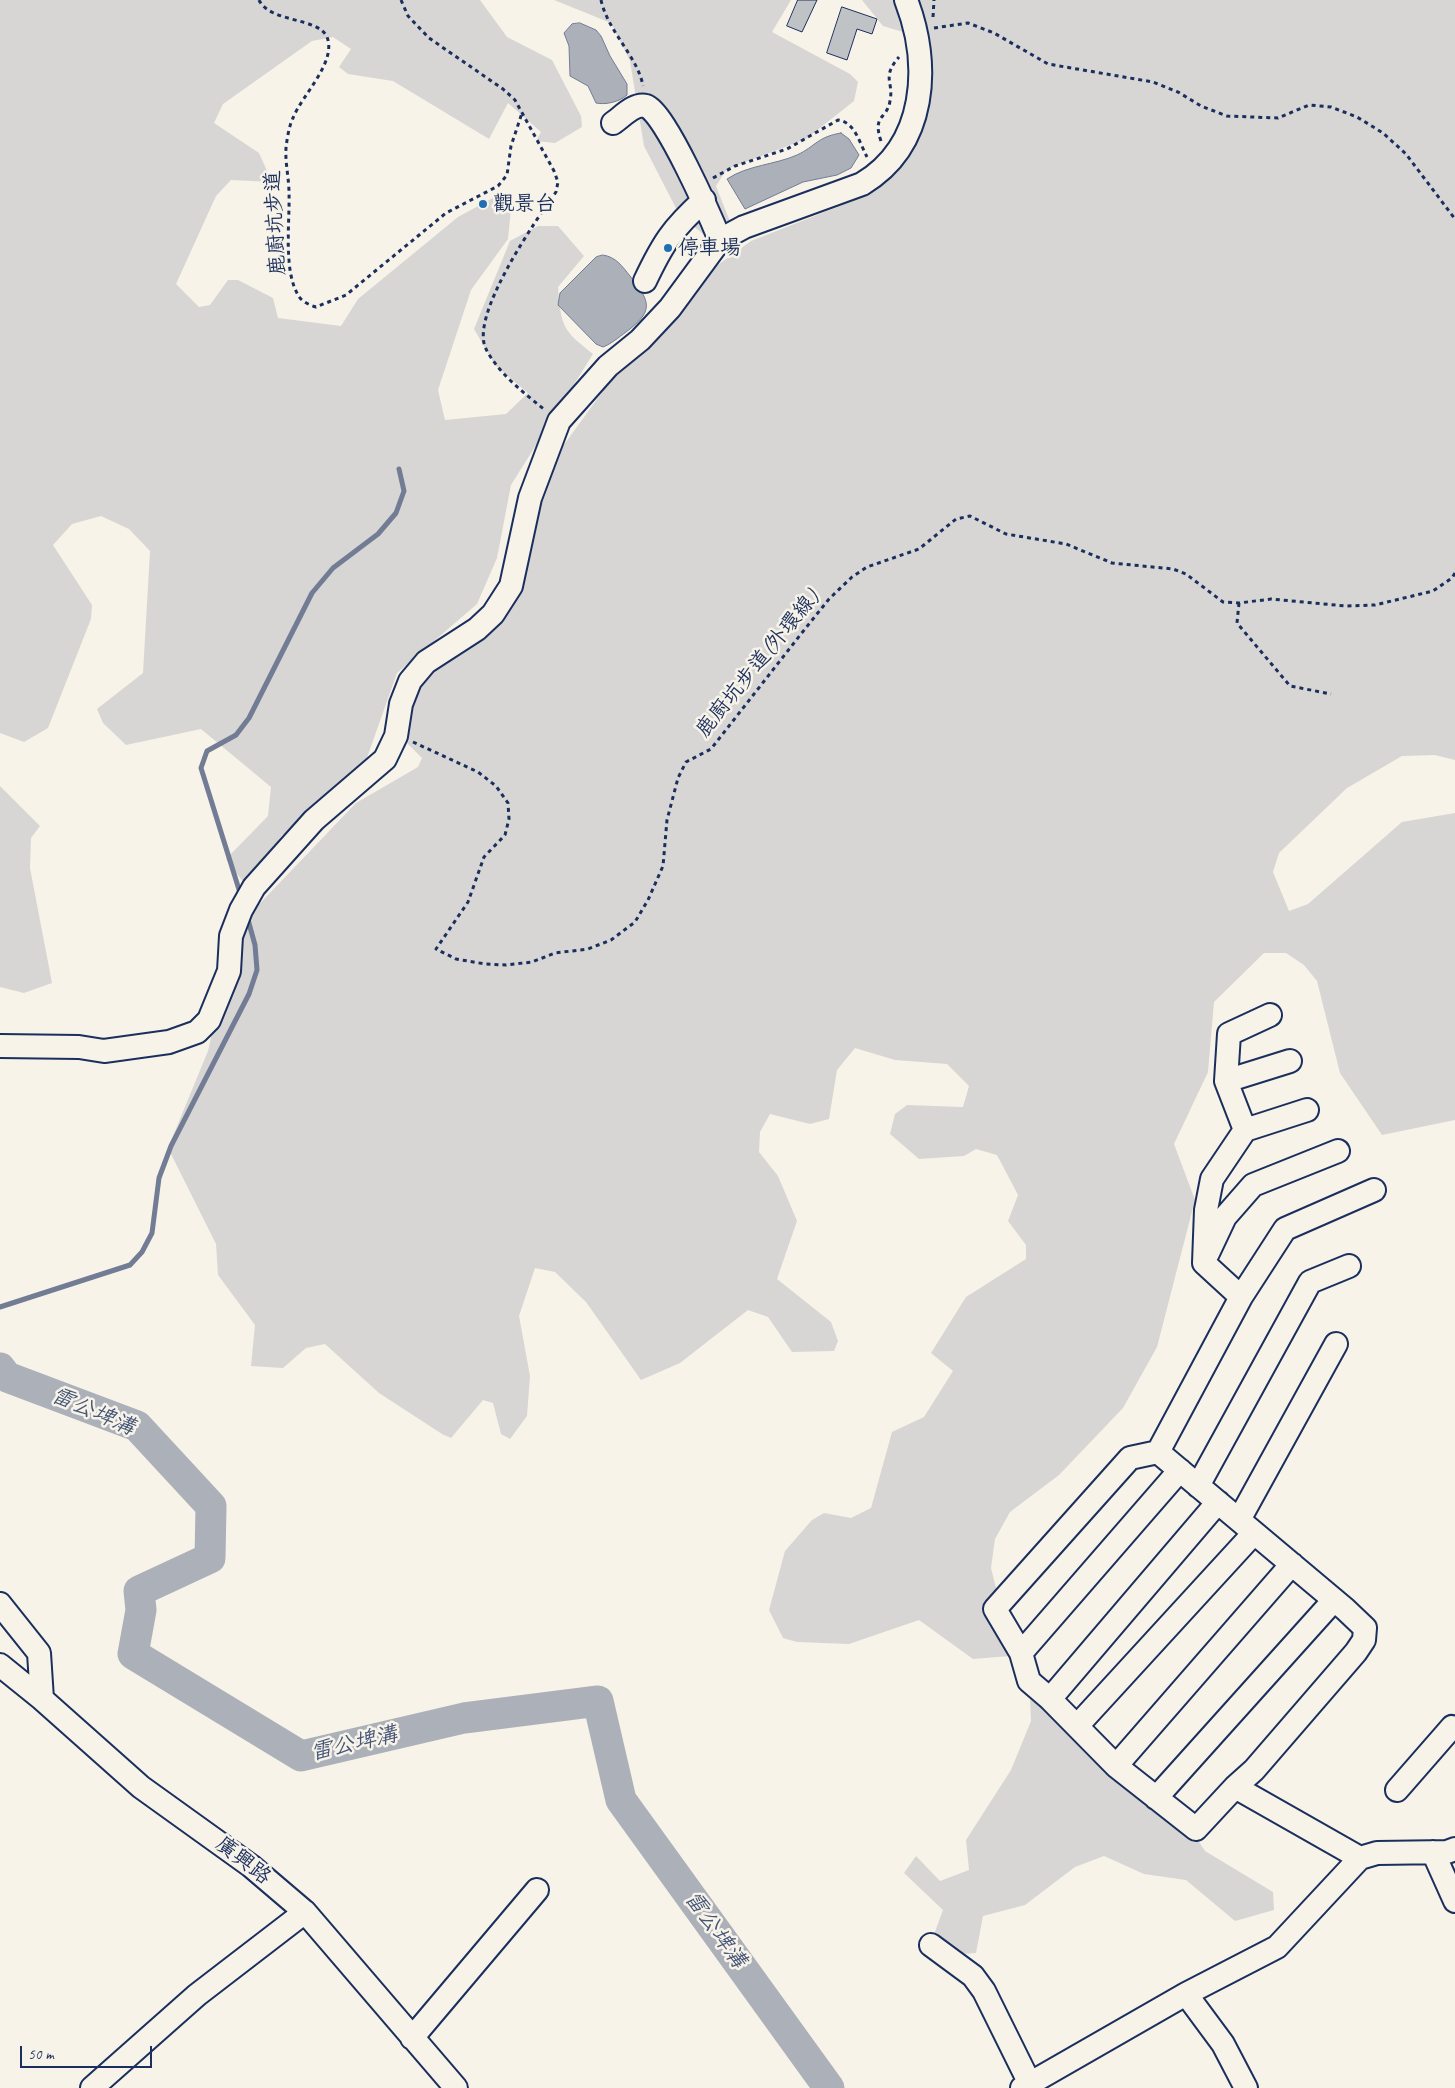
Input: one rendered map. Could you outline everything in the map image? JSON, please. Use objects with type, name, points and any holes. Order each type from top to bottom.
[{"type":"street","points":[[0,1046],[79,1047],[104,1051],[169,1042],[197,1032],[209,1020],[229,970],[231,936],[246,901],[314,820],[385,759],[396,736],[401,704],[410,681],[426,662],[477,629],[493,614],[511,586],[530,498],[559,421],[608,366],[640,340],[670,308],[720,240],[744,227],[862,184],[879,174],[896,155],[913,117],[921,92],[921,69],[916,25],[906,0]]},
{"type":"street","points":[[613,123],[635,107],[645,106],[662,120],[700,193],[720,240]]},
{"type":"street","points":[[645,281],[663,243],[700,193]]},
{"type":"street","points":[[1245,1130],[1226,1081],[1229,1034],[1270,1015]]},
{"type":"street","points":[[1226,1081],[1290,1061]]},
{"type":"street","points":[[1241,1297],[1204,1263],[1206,1210],[1212,1179],[1245,1130],[1307,1110]]},
{"type":"street","points":[[1204,1263],[1225,1217],[1253,1184],[1338,1151]]},
{"type":"street","points":[[1158,1452],[1365,1628],[1364,1640],[1356,1652],[1254,1770],[1235,1786],[1196,1829],[1116,1766],[1050,1698],[1029,1681],[1021,1653],[995,1609],[1130,1458],[1158,1452],[1241,1297],[1285,1229],[1374,1190]]},
{"type":"street","points":[[1198,1486],[1310,1282],[1349,1266]]},
{"type":"street","points":[[1076,1726],[1247,1526],[1336,1344]]},
{"type":"street","points":[[1021,1653],[1180,1470]]},
{"type":"street","points":[[1050,1698],[1218,1502]]},
{"type":"street","points":[[1116,1766],[1292,1564]]},
{"type":"street","points":[[1156,1798],[1334,1600]]},
{"type":"street","points":[[0,1604],[39,1653],[42,1699]]},
{"type":"street","name":"廣興路","points":[[0,1665],[42,1699],[141,1787],[251,1866],[305,1912],[456,2088]]},
{"type":"street","points":[[1397,1790],[1452,1727],[1455,1728]]},
{"type":"street","points":[[1235,1786],[1360,1858]]},
{"type":"street","points":[[931,1945],[973,1976],[984,1991],[1026,2086],[1186,1994],[1277,1947],[1360,1858],[1377,1854],[1444,1850],[1455,1901]]},
{"type":"street","points":[[412,2038],[537,1890]]},
{"type":"street","points":[[92,2088],[197,1995],[305,1912]]},
{"type":"street","points":[[1186,1994],[1223,2044],[1246,2088]]},
{"type":"path","name":"鹿廚坑步道","points":[[259,0],[270,11],[318,28],[326,36],[329,50],[326,64],[300,102],[291,121],[286,148],[291,272],[298,295],[307,304],[316,307],[346,294],[446,213],[498,186],[508,175],[511,146],[522,113]]},
{"type":"path","points":[[601,0],[604,14],[642,83],[645,106]]},
{"type":"path","points":[[402,1],[408,16],[429,38],[504,89],[515,100],[539,142],[558,182],[556,192],[507,266],[485,319],[482,336],[486,348],[504,373],[531,399],[559,421]]},
{"type":"path","points":[[882,151],[877,130],[878,121],[890,101],[889,73],[892,66],[917,37],[932,28],[968,23],[994,33],[1048,64],[1154,82],[1178,92],[1201,106],[1226,116],[1278,118],[1309,105],[1331,107],[1358,117],[1389,138],[1406,154],[1455,219]]},
{"type":"path","points":[[700,193],[735,166],[787,149],[838,120],[850,125],[867,157],[872,160]]},
{"type":"path","name":"鹿廚坑步道(外環線)","points":[[396,736],[426,747],[478,772],[496,786],[508,802],[509,819],[505,835],[484,857],[468,902],[436,949],[456,958],[485,964],[506,965],[532,962],[555,953],[588,949],[611,940],[635,922],[648,900],[663,866],[670,811],[678,778],[686,762],[710,749],[812,620],[852,577],[867,567],[919,549],[956,519],[970,516],[1006,534],[1066,544],[1112,563],[1173,569],[1186,574],[1223,602],[1239,603],[1271,599],[1346,606],[1376,605],[1434,591],[1455,573]]},
{"type":"path","points":[[1239,603],[1237,623],[1290,686],[1331,694]]},
{"type":"shaded area","points":[[0,0],[480,0],[507,37],[552,60],[581,116],[582,127],[555,143],[536,141],[541,132],[508,103],[489,139],[393,81],[348,74],[339,67],[351,49],[333,37],[312,41],[223,104],[214,123],[259,153],[272,182],[231,180],[216,196],[176,284],[199,307],[210,305],[228,280],[238,280],[273,298],[278,318],[341,326],[358,299],[458,217],[493,198],[511,209],[508,239],[471,290],[438,390],[445,420],[506,414],[528,393],[495,365],[474,329],[510,241],[538,226],[558,226],[584,256],[558,287],[560,311],[569,333],[593,354],[511,485],[497,558],[477,604],[397,673],[363,769],[329,808],[282,835],[247,887],[226,859],[268,816],[271,787],[201,729],[126,745],[103,723],[97,709],[143,673],[150,551],[129,529],[101,516],[72,524],[53,545],[92,605],[91,619],[48,728],[24,742],[0,733]]},
{"type":"shaded area","points":[[554,0],[791,0],[772,32],[850,74],[858,82],[854,101],[806,139],[727,169],[716,186],[731,224],[703,234],[679,214],[644,146],[630,61],[611,23]]},
{"type":"shaded area","points":[[862,0],[1455,0],[1455,760],[1435,755],[1402,756],[1347,788],[1279,853],[1273,872],[1289,911],[1308,904],[1402,822],[1455,813],[1455,1120],[1382,1135],[1340,1073],[1317,981],[1304,965],[1286,953],[1264,953],[1214,1002],[1208,1072],[1174,1144],[1195,1200],[1157,1347],[1123,1408],[1059,1475],[1010,1512],[995,1539],[991,1568],[1001,1608],[1075,1730],[1178,1810],[1205,1851],[1273,1892],[1274,1910],[1235,1921],[1186,1880],[1144,1874],[1104,1856],[1075,1867],[1025,1905],[983,1916],[976,1953],[948,1955],[932,1940],[943,1910],[904,1873],[916,1856],[940,1881],[969,1870],[966,1840],[1011,1770],[1031,1721],[1030,1696],[1010,1656],[973,1659],[919,1620],[849,1644],[797,1642],[783,1638],[769,1610],[785,1551],[812,1520],[824,1513],[851,1518],[871,1508],[892,1432],[924,1417],[953,1371],[931,1353],[966,1297],[1026,1259],[1026,1245],[1008,1221],[1018,1195],[997,1155],[976,1149],[964,1156],[919,1159],[890,1134],[895,1114],[907,1105],[963,1107],[969,1086],[947,1064],[895,1060],[855,1048],[837,1070],[829,1119],[810,1124],[770,1114],[760,1132],[759,1152],[778,1176],[797,1221],[777,1279],[831,1322],[838,1341],[834,1351],[792,1352],[768,1317],[748,1310],[680,1363],[641,1380],[586,1302],[555,1272],[535,1268],[519,1316],[530,1376],[527,1416],[510,1439],[501,1434],[493,1403],[483,1400],[451,1438],[442,1434],[379,1393],[325,1344],[306,1348],[283,1368],[251,1366],[255,1325],[218,1275],[216,1244],[168,1148],[208,1051],[230,952],[244,920],[356,803],[418,767],[422,758],[395,731],[406,689],[487,626],[545,471],[642,337],[701,277],[751,241],[868,195],[905,145],[919,106],[911,26],[903,32],[883,26]]},
{"type":"shaded area","points":[[580,23],[596,30],[601,36],[610,56],[627,84],[627,95],[616,101],[596,103],[588,86],[570,76],[569,46],[564,33],[572,24]]},
{"type":"shaded area","points":[[841,133],[849,139],[859,155],[851,168],[837,175],[803,182],[745,209],[727,179],[752,168],[797,155],[822,139]]},
{"type":"shaded area","points":[[603,255],[618,262],[624,269],[642,293],[646,306],[645,312],[635,325],[603,347],[596,344],[558,305],[560,293],[596,257]]},
{"type":"shaded area","points":[[0,786],[40,826],[31,838],[30,868],[52,983],[24,993],[0,987]]},
{"type":"building","points":[[798,0],[817,0],[802,32],[787,26]]},
{"type":"building","points":[[842,7],[877,19],[872,34],[857,29],[847,60],[827,53]]},
{"type":"waterway","points":[[241,896],[201,768],[207,751],[236,735],[249,718],[312,593],[333,568],[378,534],[396,513],[404,491],[399,469]]},
{"type":"waterway","points":[[0,1307],[130,1265],[142,1252],[152,1233],[159,1178],[171,1146],[249,994],[257,970],[255,945],[247,916]]},
{"type":"waterway","name":"雷公埤溝","points":[[0,1368],[7,1377],[137,1426],[211,1506],[210,1558],[139,1591],[141,1610],[133,1654],[301,1756],[464,1718],[598,1701],[621,1800],[829,2088]]},
{"type":"place","name":"觀景台","points":[[483,204]]},
{"type":"place","name":"停車場","points":[[668,248]]}]
